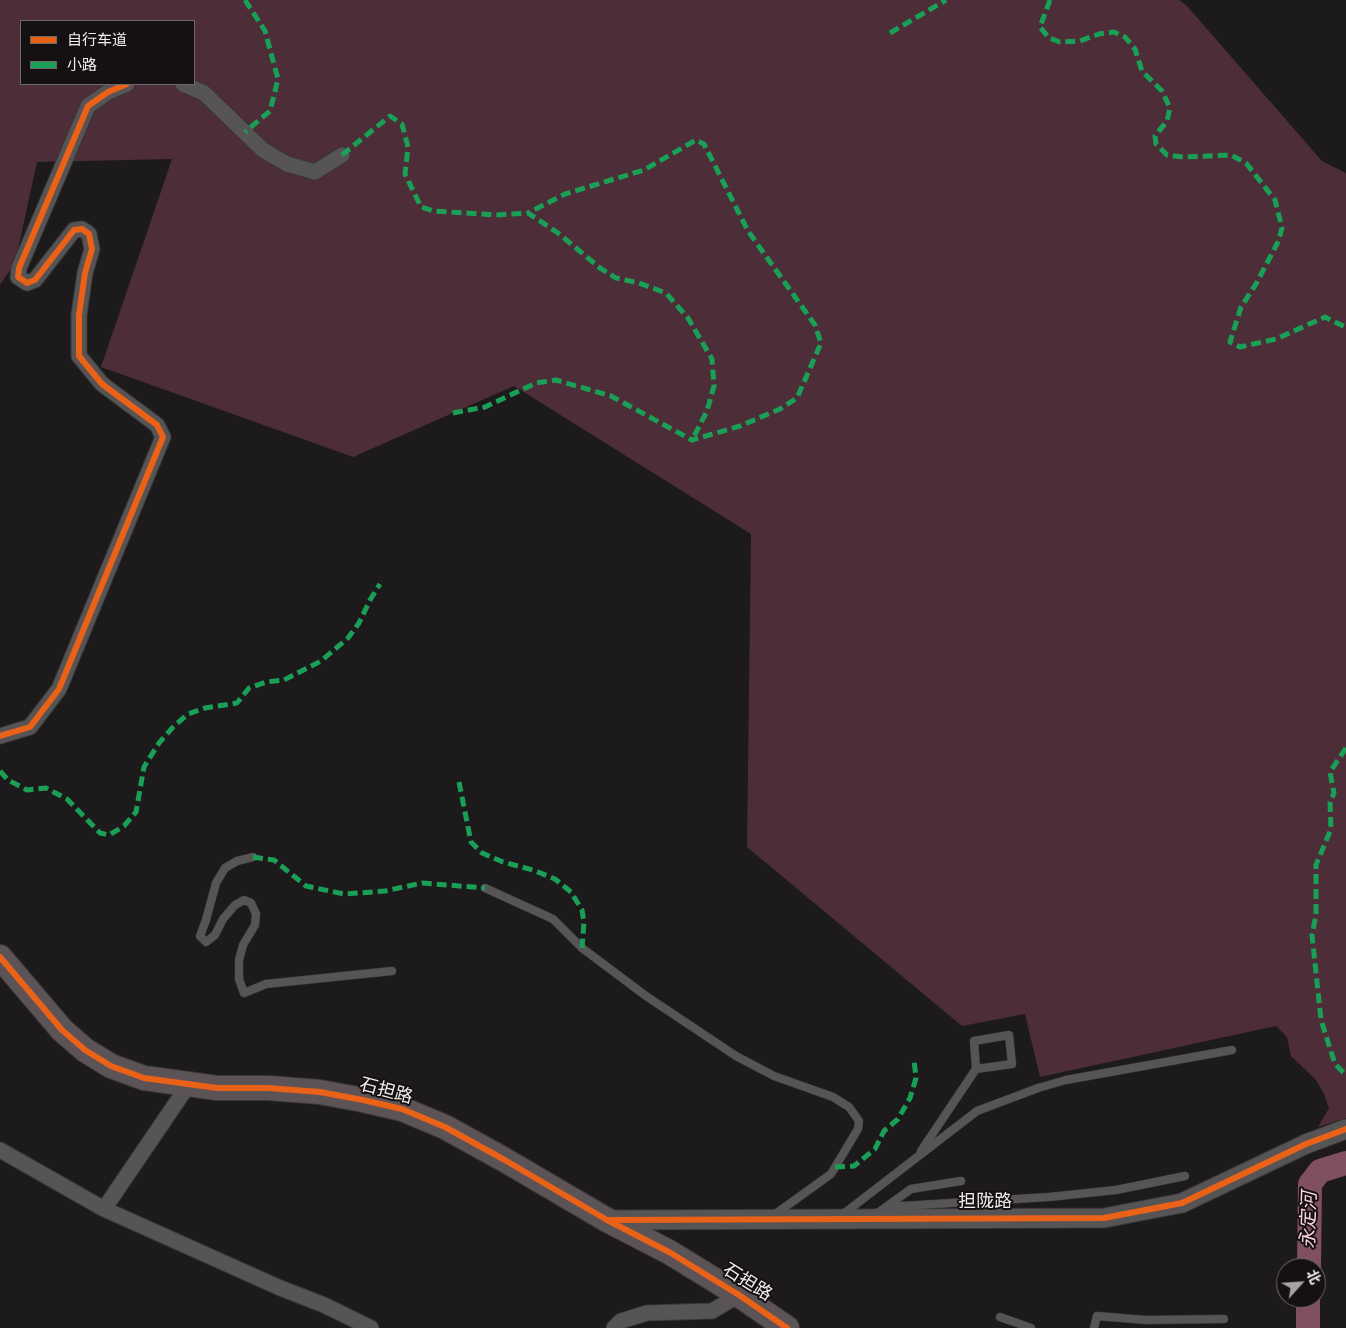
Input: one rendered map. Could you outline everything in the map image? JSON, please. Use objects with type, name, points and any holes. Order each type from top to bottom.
[{"type":"main road","name":"石担路","points":[[0,957],[62,1030],[85,1050],[111,1066],[144,1078],[217,1088],[268,1088],[320,1092],[402,1109],[446,1127],[607,1220],[669,1252],[739,1295],[787,1328]]},
{"type":"street","points":[[0,736],[30,727],[59,689],[163,437],[157,425],[102,384],[79,356],[79,315],[85,273],[92,249],[89,234],[82,229],[74,230],[35,280],[27,283],[18,277],[18,268],[88,106],[108,92],[125,85]]},
{"type":"street","points":[[185,85],[204,93],[263,150],[287,164],[315,172],[342,154]]},
{"type":"street","points":[[104,1210],[189,1084]]},
{"type":"street","name":"担陇路","points":[[607,1220],[1104,1218],[1182,1203],[1306,1144],[1346,1129]]},
{"type":"street","points":[[0,1150],[104,1210],[278,1287],[324,1305],[370,1328]]},
{"type":"street","points":[[614,1328],[621,1321],[647,1313],[712,1311],[739,1295]]},
{"type":"lane","points":[[253,857],[237,861],[225,868],[216,883],[200,936],[206,942],[214,936],[223,919],[235,904],[244,900],[251,904],[256,914],[255,925],[243,945],[239,960],[239,979],[244,993],[266,984],[392,971]]},
{"type":"lane","points":[[485,888],[553,919],[582,948],[646,996],[736,1056],[774,1076],[833,1097],[849,1107],[859,1121],[858,1129],[831,1174],[768,1219]]},
{"type":"lane","points":[[917,1156],[976,1069],[974,1041],[1009,1036],[1012,1064],[976,1069]]},
{"type":"lane","points":[[836,1219],[977,1111],[1038,1088],[1066,1080],[1232,1050]]},
{"type":"lane","points":[[886,1207],[1078,1194],[1116,1190],[1185,1176]]},
{"type":"lane","points":[[869,1219],[911,1189],[962,1181]]},
{"type":"lane","points":[[1094,1328],[1097,1316],[1146,1320],[1224,1319]]},
{"type":"lane","points":[[1000,1317],[1031,1328]]},
{"type":"shaded area","points":[[0,0],[1179,0],[1187,6],[1322,161],[1346,173],[1346,1118],[1318,1127],[1329,1108],[1324,1094],[1316,1080],[1291,1056],[1287,1037],[1276,1026],[1040,1077],[1025,1014],[962,1026],[747,847],[751,534],[514,386],[353,457],[101,367],[172,159],[37,162],[15,263],[0,285]]},
{"type":"waterway","name":"永定河","points":[[1309,1258],[1310,1184],[1320,1171],[1346,1163]]},
{"type":"waterway","name":"永定河","points":[[1308,1308],[1308,1328]]},
{"type":"marked path","points":[[245,0],[265,31],[278,79],[270,111],[245,132]]},
{"type":"marked path","points":[[890,33],[946,0]]},
{"type":"marked path","points":[[1050,0],[1040,27],[1049,38],[1060,42],[1080,41],[1099,34],[1114,32],[1125,37],[1135,49],[1142,71],[1162,91],[1170,108],[1167,121],[1155,136],[1156,144],[1167,155],[1183,157],[1231,155],[1246,163],[1275,200],[1282,228],[1278,242],[1256,284],[1241,307],[1230,342],[1240,347],[1276,339],[1325,317],[1346,329]]},
{"type":"marked path","points":[[342,155],[390,116],[402,124],[408,147],[405,174],[421,207],[434,211],[496,215],[528,213],[558,233],[600,268],[616,278],[639,283],[666,293],[688,318],[712,359],[714,386],[707,411],[692,440]]},
{"type":"marked path","points":[[453,413],[485,407],[536,383],[556,380],[611,396],[692,440],[740,426],[780,409],[797,398],[821,343],[815,325],[748,231],[704,144],[696,140],[644,170],[565,194],[528,213]]},
{"type":"marked path","points":[[0,771],[8,780],[27,790],[46,788],[67,799],[100,833],[109,835],[124,826],[136,812],[144,767],[159,743],[174,726],[188,714],[205,708],[237,703],[249,688],[266,682],[284,680],[321,661],[348,638],[359,623],[380,584]]},
{"type":"marked path","points":[[1346,748],[1330,772],[1334,793],[1330,802],[1331,829],[1316,865],[1316,915],[1312,935],[1321,1020],[1335,1064],[1346,1075]]},
{"type":"marked path","points":[[459,782],[471,842],[482,853],[555,879],[571,892],[582,910],[584,922],[582,948]]},
{"type":"marked path","points":[[253,857],[274,860],[306,886],[344,894],[385,891],[422,883],[485,888]]},
{"type":"marked path","points":[[835,1167],[854,1166],[875,1149],[884,1131],[898,1119],[910,1098],[916,1078],[914,1060]]},
{"type":"cycle path","points":[[0,736],[30,727],[59,689],[163,437],[157,425],[102,384],[79,356],[79,315],[85,273],[92,249],[89,234],[82,229],[74,230],[35,280],[27,283],[18,277],[19,268],[88,106],[108,92],[125,85]]},
{"type":"cycle path","points":[[0,957],[62,1030],[85,1050],[111,1066],[144,1078],[217,1088],[268,1088],[320,1092],[402,1109],[445,1127],[607,1220],[669,1252],[739,1295],[787,1328]]},
{"type":"cycle path","points":[[609,1220],[1104,1218],[1182,1203],[1306,1144],[1346,1129]]}]
